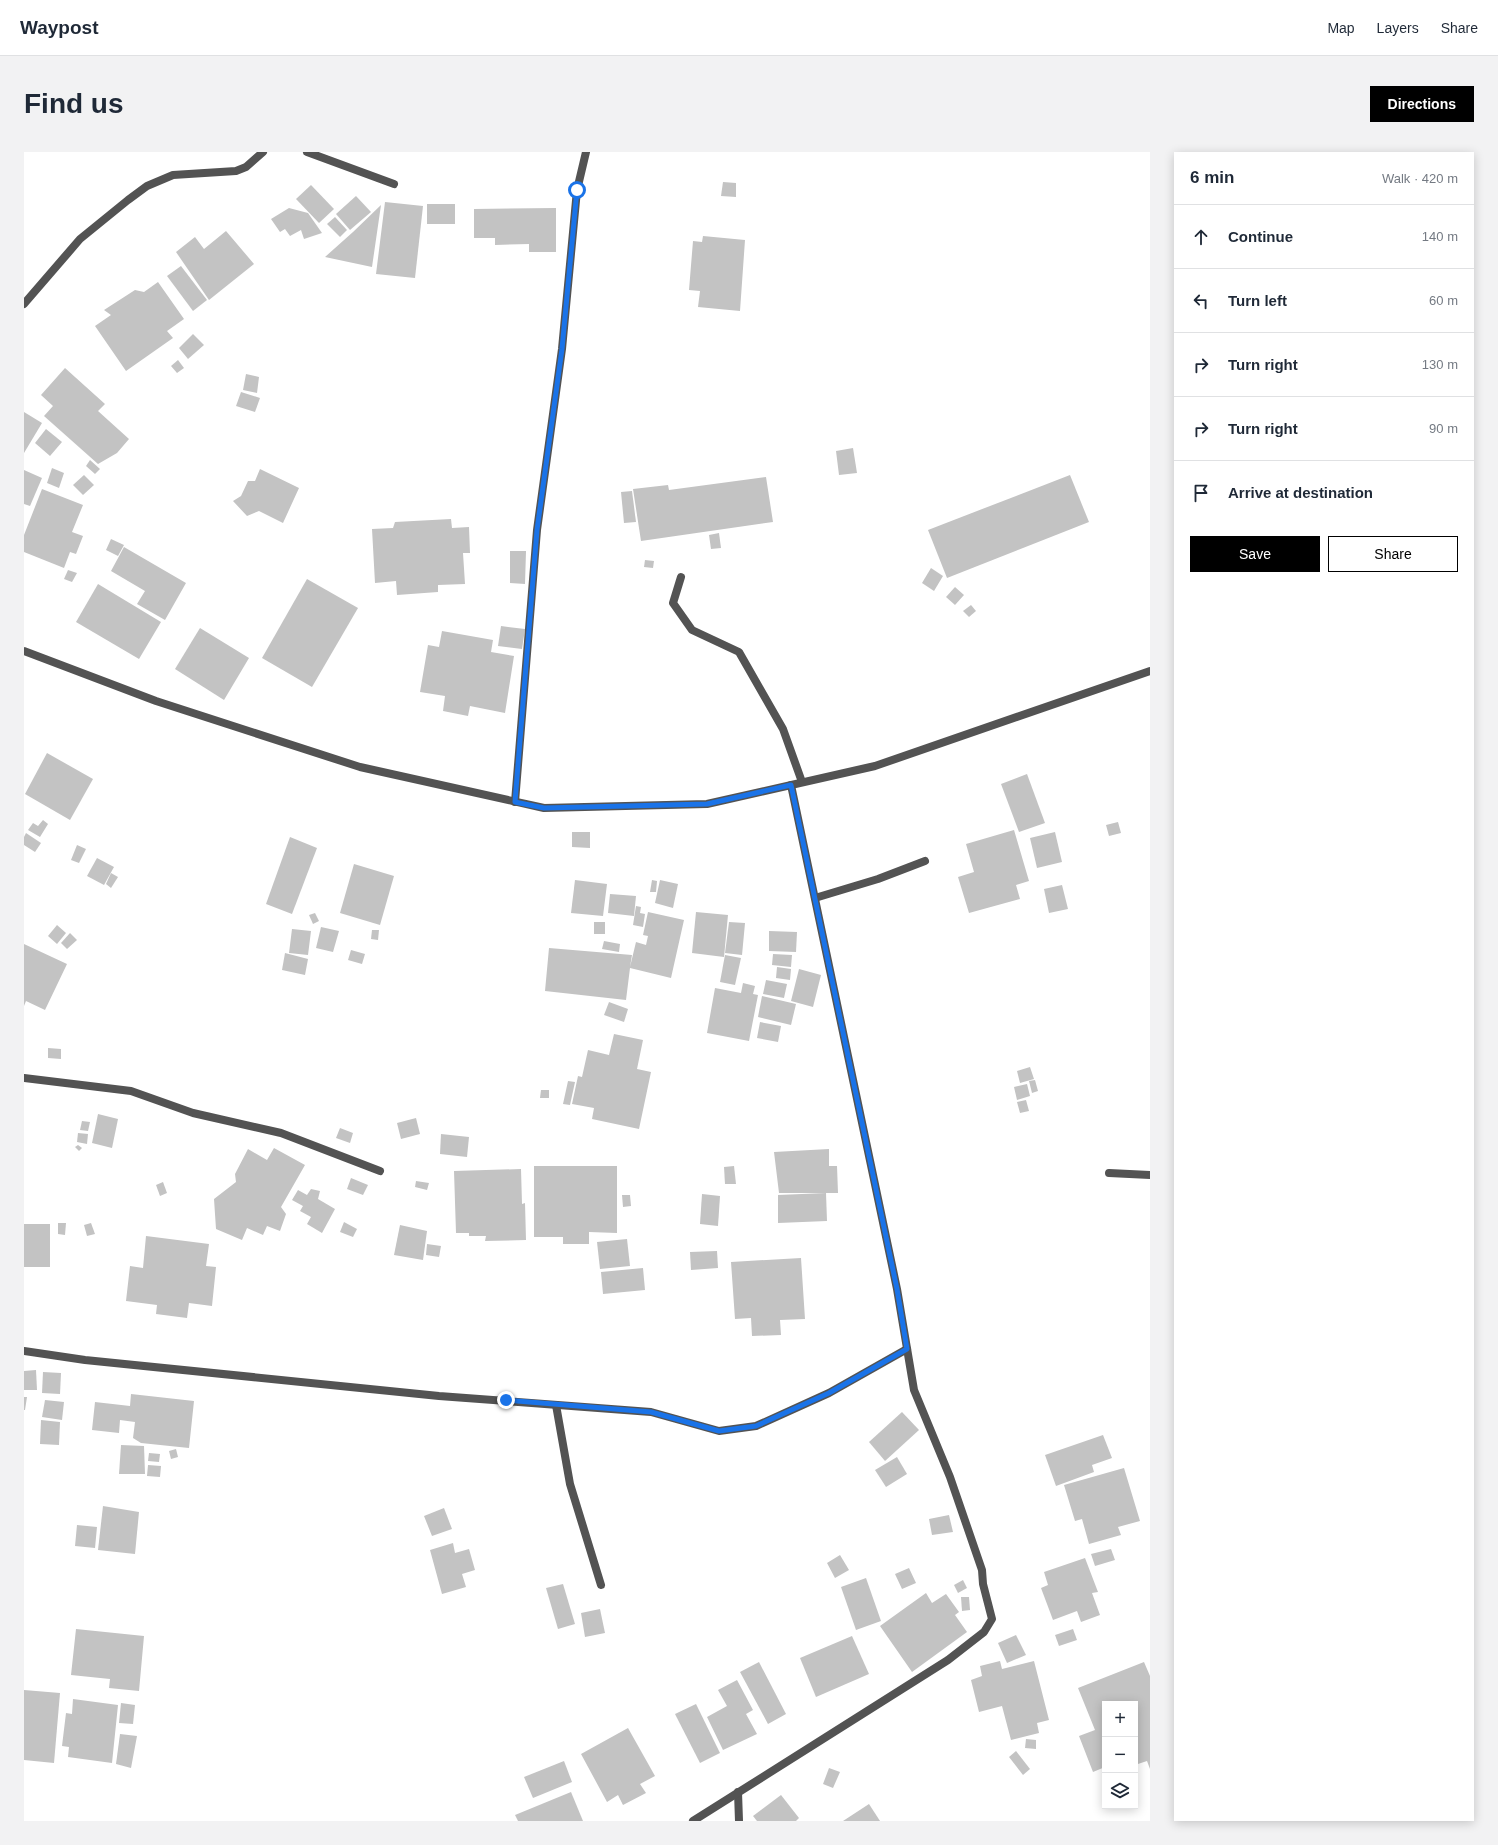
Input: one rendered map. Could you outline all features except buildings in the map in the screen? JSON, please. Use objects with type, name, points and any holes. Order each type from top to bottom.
[{"type":"street","points":[[24,304],[80,239],[147,186],[173,176],[236,171],[246,166],[262,152]]},
{"type":"street","points":[[307,152],[394,184]]},
{"type":"street","points":[[515,802],[537,530],[562,349],[577,190],[586,152]]},
{"type":"street","points":[[681,577],[673,603],[692,630],[739,652],[783,728],[802,782]]},
{"type":"street","points":[[24,651],[156,701],[360,768],[544,808],[707,804],[875,766],[1150,671]]},
{"type":"street","points":[[693,1821],[948,1660],[984,1632],[992,1619],[983,1584],[982,1570],[950,1477],[914,1390],[895,1281],[791,785]]},
{"type":"street","points":[[815,898],[878,879],[925,861]]},
{"type":"street","points":[[24,1078],[131,1091],[193,1113],[281,1133],[380,1171]]},
{"type":"street","points":[[1109,1173],[1150,1175]]},
{"type":"street","points":[[24,1351],[92,1361],[439,1396],[651,1412],[719,1431],[756,1426],[829,1393],[907,1349]]},
{"type":"street","points":[[556,1405],[570,1484],[601,1585]]},
{"type":"street","points":[[738,1792],[739,1821]]},
{"type":"route","points":[[506,1400],[651,1412],[719,1431],[756,1426],[829,1393],[907,1349],[897,1289],[791,785],[707,804],[544,808],[515,802],[537,530],[562,349],[577,190]]}]
